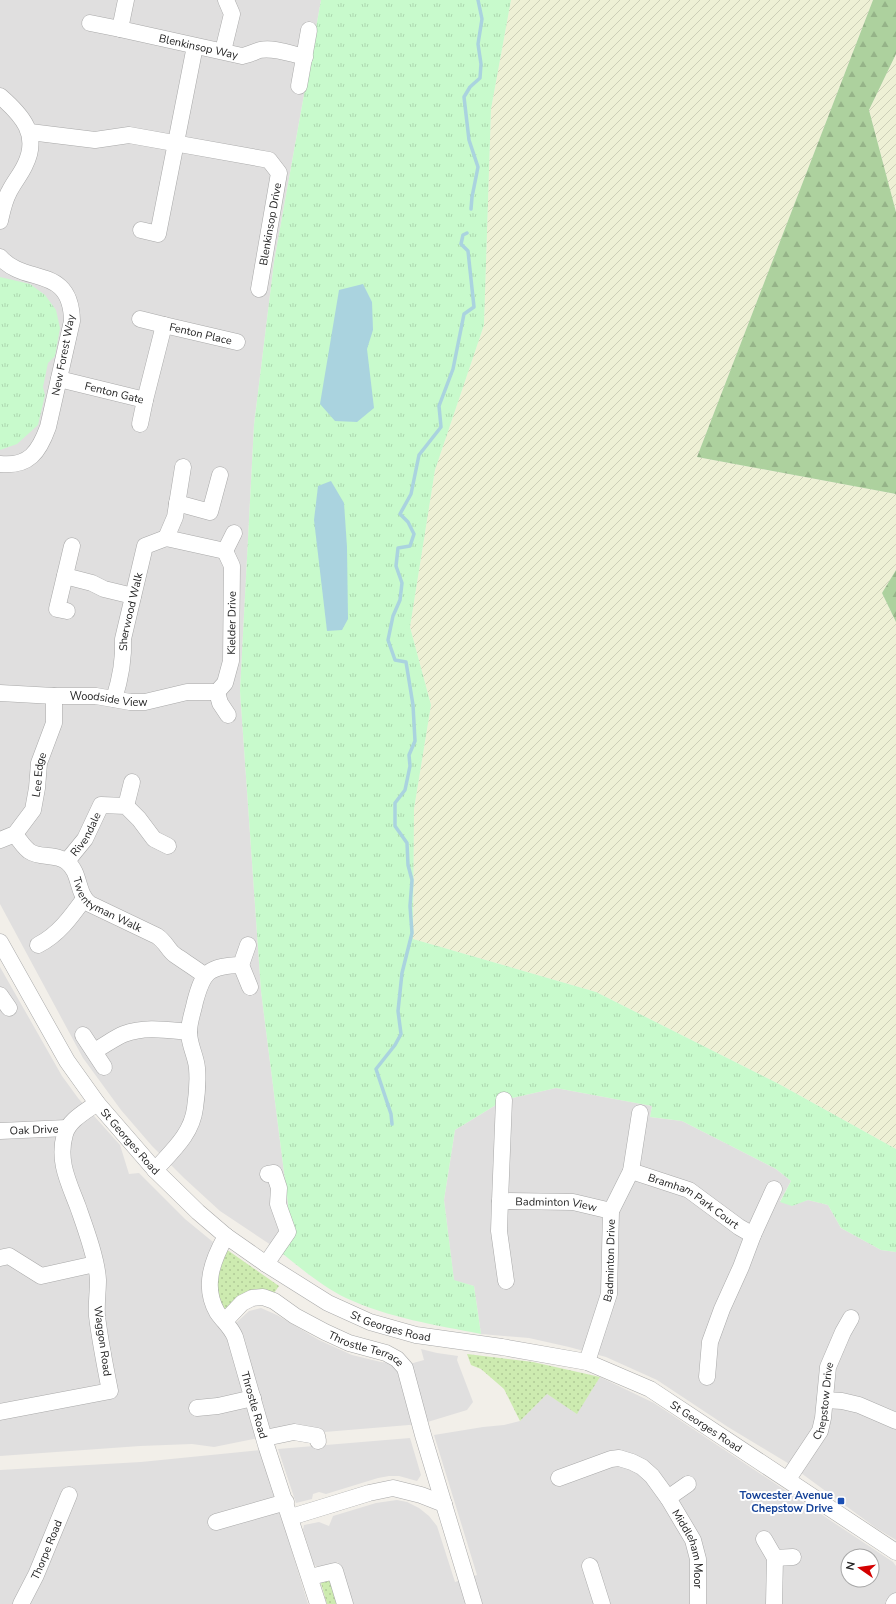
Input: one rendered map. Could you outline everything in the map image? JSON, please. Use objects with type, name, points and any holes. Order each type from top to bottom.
[{"type":"street","points":[[120,29],[126,0]]},
{"type":"street","points":[[222,51],[232,14],[226,0]]},
{"type":"street","name":"Blenkinsop Way","points":[[90,23],[242,56],[259,50],[269,50],[305,57]]},
{"type":"street","points":[[299,86],[310,30]]},
{"type":"street","points":[[141,230],[163,236],[176,143],[195,46]]},
{"type":"street","points":[[0,96],[24,120],[30,132],[31,144],[25,165],[8,192],[0,222]]},
{"type":"street","name":"Blenkinsop Drive","points":[[30,132],[95,140],[129,135],[269,160],[280,173],[255,283]]},
{"type":"street","name":"New Forest Way","points":[[0,257],[11,266],[49,280],[60,286],[68,296],[72,308],[72,321],[48,427],[38,450],[29,458],[20,463],[10,465],[0,464]]},
{"type":"street","name":"Fenton Place","points":[[140,319],[237,342]]},
{"type":"street","name":"Fenton Place","points":[[145,400],[164,325]]},
{"type":"street","name":"Fenton Gate","points":[[59,379],[145,400],[140,424]]},
{"type":"street","points":[[177,503],[210,512],[220,475]]},
{"type":"street","points":[[178,476],[177,503],[174,517],[166,538],[225,551],[234,533]]},
{"type":"street","name":"Sherwood Walk","points":[[114,699],[118,686],[124,651],[123,639],[145,546],[166,538]]},
{"type":"street","points":[[67,611],[57,609],[72,546]]},
{"type":"street","name":"Kielder Drive","points":[[217,692],[225,683],[231,661],[232,566],[225,551]]},
{"type":"street","points":[[65,576],[92,582],[104,590],[133,596]]},
{"type":"street","name":"Woodside View","points":[[0,693],[54,696],[96,696],[145,702],[187,692],[217,692]]},
{"type":"street","points":[[217,692],[220,703],[228,715]]},
{"type":"street","name":"Lee Edge","points":[[15,834],[33,810],[39,763],[54,723],[54,696]]},
{"type":"street","points":[[132,782],[126,806],[139,819],[154,839],[168,846]]},
{"type":"street","name":"Rivendale","points":[[67,861],[85,839],[101,805],[126,806]]},
{"type":"street","points":[[0,840],[15,834]]},
{"type":"street","name":"Twentyman Walk","points":[[15,834],[30,851],[58,857],[67,861],[74,870],[84,899],[90,904],[158,936],[175,955],[186,961],[204,976]]},
{"type":"street","points":[[38,945],[64,926],[84,899]]},
{"type":"street","name":"St Georges Road","points":[[0,942],[5,966],[97,1104],[155,1170],[198,1212],[226,1236],[266,1264],[328,1303],[370,1322],[416,1335],[502,1346],[587,1362],[650,1389],[896,1552]]},
{"type":"street","points":[[248,945],[241,966],[250,987]]},
{"type":"street","points":[[155,1170],[179,1144],[190,1127],[195,1108],[197,1068],[189,1032],[190,1021],[200,983],[204,976],[212,970],[241,966]]},
{"type":"street","points":[[94,1051],[123,1035],[138,1030],[153,1029],[189,1032]]},
{"type":"street","points":[[83,1035],[104,1067]]},
{"type":"street","name":"Badminton View","points":[[504,1100],[499,1231],[506,1281]]},
{"type":"street","points":[[67,1128],[77,1118],[97,1104]]},
{"type":"street","name":"Badminton Drive","points":[[587,1362],[609,1294],[611,1211],[631,1171],[640,1113]]},
{"type":"street","name":"Oak Drive","points":[[0,1131],[67,1128]]},
{"type":"street","name":"Waggon Road","points":[[0,1412],[110,1391],[97,1315],[98,1279],[95,1264],[83,1220],[62,1163],[64,1135],[67,1128]]},
{"type":"street","points":[[266,1264],[288,1232],[278,1204],[279,1188],[272,1170]]},
{"type":"street","name":"Bramham Park Court","points":[[631,1171],[689,1190],[739,1227],[753,1235]]},
{"type":"street","points":[[706,1377],[710,1342],[722,1309],[774,1189]]},
{"type":"street","name":"Badminton View","points":[[500,1200],[573,1202],[611,1211]]},
{"type":"street","name":"Throstle Road","points":[[226,1236],[217,1254],[210,1277],[213,1301],[218,1312],[226,1321],[235,1337],[265,1438],[318,1604]]},
{"type":"street","points":[[0,1258],[9,1256],[41,1276],[95,1264]]},
{"type":"street","name":"Throstle Terrace","points":[[226,1321],[242,1303],[252,1298],[262,1297],[274,1301],[295,1316],[349,1343],[386,1353],[397,1359],[405,1368],[474,1604]]},
{"type":"street","name":"Chepstow Drive","points":[[788,1479],[820,1431],[828,1366],[851,1318]]},
{"type":"street","points":[[197,1408],[218,1406],[253,1398]]},
{"type":"street","points":[[825,1400],[842,1401],[858,1405],[896,1420]]},
{"type":"street","points":[[265,1438],[294,1432],[317,1436],[318,1441]]},
{"type":"street","name":"Middleham Moor","points":[[559,1478],[611,1459],[619,1458],[642,1467],[652,1476],[668,1498],[693,1540],[698,1559],[698,1604]]},
{"type":"street","name":"Middleham Moor","points":[[668,1498],[688,1484]]},
{"type":"street","points":[[216,1522],[394,1488],[421,1495],[444,1504]]},
{"type":"street","name":"Thorpe Road","points":[[21,1604],[36,1576],[69,1494]]},
{"type":"street","points":[[764,1538],[775,1558],[774,1604]]},
{"type":"street","points":[[775,1558],[793,1557]]},
{"type":"street","points":[[590,1566],[602,1604]]},
{"type":"street","points":[[310,1577],[335,1571],[345,1604]]},
{"type":"shaded area","points":[[0,0],[321,0],[274,262],[254,425],[240,691],[261,991],[288,1204],[288,1232],[277,1249],[220,1211],[152,1146],[121,1110],[83,1058],[0,904],[0,849],[4,846],[0,843]]},
{"type":"shaded area","points":[[0,967],[62,1076],[78,1098],[120,1145],[129,1174],[139,1173],[185,1219],[213,1242],[204,1272],[203,1295],[209,1315],[226,1332],[249,1311],[261,1308],[277,1315],[319,1340],[352,1355],[381,1362],[406,1365],[424,1360],[421,1349],[458,1356],[457,1360],[473,1402],[467,1410],[421,1424],[264,1437],[214,1447],[192,1444],[140,1446],[0,1456]]},
{"type":"shaded area","points":[[556,1088],[652,1106],[650,1117],[682,1121],[776,1169],[791,1181],[780,1201],[792,1205],[808,1200],[828,1205],[841,1228],[881,1250],[896,1252],[896,1540],[876,1528],[786,1462],[728,1427],[657,1380],[606,1357],[569,1347],[529,1338],[481,1334],[474,1286],[454,1281],[444,1200],[455,1130],[504,1100]]},
{"type":"shaded area","points":[[600,1377],[654,1403],[872,1548],[840,1548],[840,1588],[880,1588],[880,1553],[893,1562],[896,1566],[896,1604],[351,1604],[338,1562],[321,1568],[314,1565],[303,1530],[304,1525],[319,1522],[329,1526],[333,1516],[376,1503],[397,1500],[407,1502],[419,1508],[429,1516],[437,1526],[455,1582],[477,1575],[434,1435],[504,1425],[520,1421],[547,1394],[577,1413]]},
{"type":"shaded area","points":[[410,1438],[421,1475],[417,1481],[399,1476],[378,1478],[326,1494],[319,1492],[313,1494],[312,1499],[296,1503],[278,1449]]},
{"type":"shaded area","points":[[261,1450],[308,1604],[0,1604],[0,1470],[141,1462]]},
{"type":"green space","points":[[321,0],[511,0],[491,109],[484,325],[435,470],[410,627],[431,705],[414,809],[413,939],[596,992],[779,1084],[896,1149],[896,1252],[881,1250],[841,1228],[828,1205],[808,1200],[792,1206],[780,1202],[791,1181],[776,1169],[682,1121],[650,1117],[652,1106],[556,1088],[504,1100],[455,1130],[444,1200],[454,1280],[474,1286],[481,1334],[396,1316],[362,1305],[328,1288],[277,1249],[288,1232],[288,1204],[261,991],[240,691],[254,425],[274,262]]},
{"type":"green space","points":[[511,0],[873,0],[697,457],[896,494],[896,570],[882,593],[896,622],[896,1149],[779,1084],[596,992],[413,939],[414,809],[431,705],[410,627],[435,470],[484,325],[491,109]]},
{"type":"green space","points":[[873,0],[896,0],[896,54],[869,110],[896,212],[896,494],[697,457]]},
{"type":"green space","points":[[896,54],[896,212],[869,110]]},
{"type":"green space","points":[[0,277],[30,284],[45,295],[56,310],[60,328],[55,356],[48,363],[43,387],[45,395],[38,425],[17,444],[0,450]]},
{"type":"green space","points":[[896,570],[896,622],[882,593]]},
{"type":"green space","points":[[226,1249],[279,1286],[274,1293],[226,1313],[218,1296],[216,1283]]},
{"type":"green space","points":[[467,1354],[533,1362],[600,1377],[577,1414],[547,1394],[520,1421],[504,1389],[481,1369],[471,1365]]},
{"type":"green space","points":[[327,1577],[335,1582],[342,1604],[327,1604],[320,1580]]},
{"type":"water","points":[[363,284],[372,302],[373,330],[367,349],[374,408],[357,422],[335,421],[320,404],[339,290]]},
{"type":"water","points":[[331,481],[344,503],[347,547],[348,619],[342,630],[327,631],[314,520],[318,486]]},
{"type":"waterway","points":[[471,209],[478,167],[469,140],[464,97],[470,87],[480,78],[481,64],[478,44],[482,19],[478,0]]},
{"type":"waterway","points":[[392,1124],[391,1114],[376,1069],[395,1045],[401,1034],[398,1011],[402,973],[412,933],[410,906],[412,880],[408,865],[407,843],[395,826],[395,803],[405,790],[410,766],[409,755],[415,741],[413,705],[406,662],[395,660],[388,640],[393,616],[400,600],[402,583],[396,566],[398,548],[410,546],[414,534],[408,522],[400,514],[411,494],[419,455],[441,427],[439,406],[453,369],[464,314],[474,307],[468,251],[461,244],[463,235],[467,233]]},
{"type":"place","name":"Towcester Avenue Chepstow Drive","points":[[841,1501]]}]
